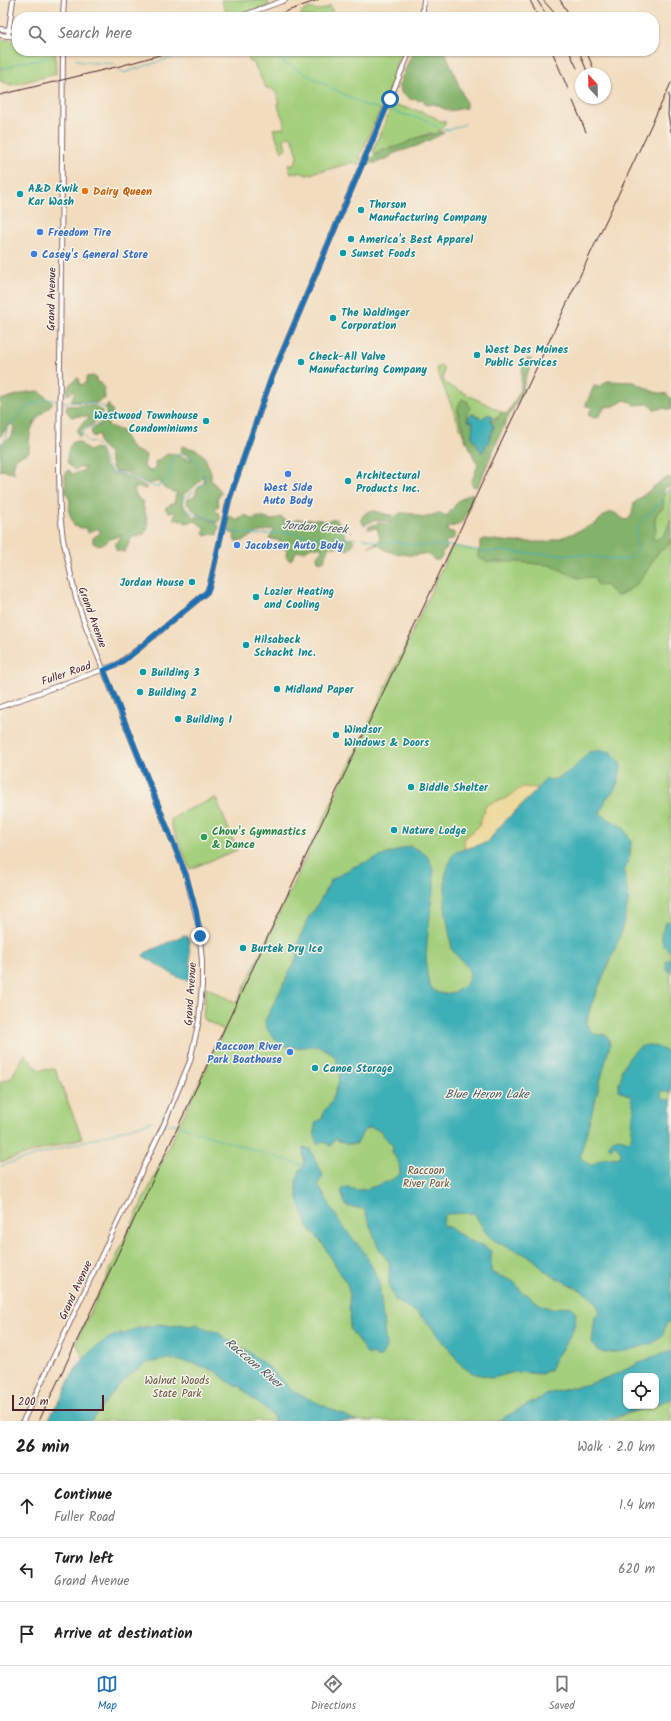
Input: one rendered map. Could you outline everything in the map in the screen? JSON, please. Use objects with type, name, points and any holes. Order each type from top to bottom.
[{"type":"main road","points":[[8,36],[13,0]]},
{"type":"main road","points":[[63,12],[64,0]]},
{"type":"main road","points":[[253,12],[285,0]]},
{"type":"main road","points":[[423,12],[424,0]]},
{"type":"main road","points":[[0,29],[12,30]]},
{"type":"main road","points":[[0,35],[12,36]]},
{"type":"main road","name":"Grand Avenue","points":[[23,1421],[164,1124],[190,1060],[200,1011],[202,985],[202,955],[199,927],[192,894],[181,860],[82,616],[65,554],[59,496],[63,56]]},
{"type":"main road","name":"Fuller Road","points":[[0,707],[118,664],[207,592],[233,489],[282,352],[408,56]]},
{"type":"green space","points":[[221,0],[267,0],[269,6],[253,12],[226,12]]},
{"type":"green space","points":[[330,5],[332,12],[303,12],[309,8],[321,10]]},
{"type":"green space","points":[[0,39],[12,40],[12,56],[55,56],[56,74],[12,85],[0,81]]},
{"type":"green space","points":[[249,56],[400,56],[395,66],[398,71],[360,156],[362,159],[359,166],[354,162],[306,175],[300,172],[291,174],[288,165],[294,165],[298,155],[293,140],[290,136],[286,137],[284,141],[286,148],[282,152],[273,129],[284,128],[276,92],[266,88],[253,62],[250,62],[248,58]]},
{"type":"green space","points":[[411,56],[447,56],[466,103],[466,108],[449,111],[434,104],[426,105],[423,99],[418,101],[415,98],[412,100],[401,93],[401,89],[398,87]]},
{"type":"green space","points":[[399,106],[419,111],[440,121],[445,121],[445,125],[436,134],[430,133],[400,146],[380,150],[378,153],[374,154],[373,150],[390,110],[393,107]]},
{"type":"green space","points":[[441,131],[444,133],[417,146],[392,154],[390,157],[376,163],[368,163],[367,161],[382,149],[391,149],[419,137]]},
{"type":"green space","points":[[527,359],[531,359],[532,365],[526,376],[522,392],[505,423],[478,486],[474,487],[471,483],[478,465],[464,434],[458,406],[462,399],[468,402],[470,409],[466,415],[468,421],[473,422],[472,436],[482,452],[494,427],[490,420],[497,419],[502,412],[507,414],[518,395],[521,385],[523,366]]},
{"type":"green space","points":[[441,366],[444,369],[443,379],[446,384],[502,412],[496,419],[488,415],[482,419],[475,414],[470,415],[468,418],[466,414],[467,412],[458,408],[466,442],[436,368]]},
{"type":"green space","points":[[93,376],[104,388],[105,399],[101,399],[97,403],[71,401],[75,392],[73,391],[70,394],[66,394],[69,385],[77,378],[79,379],[80,385],[84,384],[86,382],[86,377]]},
{"type":"green space","points":[[607,381],[634,382],[654,392],[667,394],[671,398],[671,410],[663,408],[654,410],[649,404],[634,405],[625,400],[614,406],[605,407],[599,416],[594,418],[588,415],[592,407],[586,406],[586,404],[594,386],[600,387]]},
{"type":"green space","points":[[39,391],[53,403],[41,414],[34,424],[30,435],[29,452],[16,458],[13,468],[15,474],[3,470],[0,471],[0,444],[12,437],[14,427],[11,423],[0,437],[0,400],[28,392]]},
{"type":"green space","points":[[108,404],[113,412],[107,425],[122,431],[132,449],[146,455],[144,466],[148,471],[153,470],[156,466],[154,463],[169,453],[192,460],[188,454],[181,452],[182,446],[197,450],[204,456],[211,472],[211,480],[221,491],[221,494],[217,499],[219,505],[215,510],[221,518],[217,523],[196,513],[187,504],[188,499],[195,496],[198,488],[204,483],[203,475],[189,491],[183,494],[182,504],[193,517],[207,519],[216,524],[219,527],[217,535],[212,534],[205,536],[203,533],[206,529],[197,522],[186,523],[182,520],[174,519],[175,512],[168,512],[165,508],[175,502],[177,493],[164,488],[159,481],[149,484],[133,478],[126,472],[117,472],[113,470],[109,453],[99,443],[99,434],[93,437],[91,431],[106,421],[106,406]]},
{"type":"green space","points":[[67,406],[94,406],[101,410],[102,414],[93,424],[81,430],[81,436],[79,437],[77,430],[83,422],[89,419],[89,417],[71,417],[66,410]]},
{"type":"green space","points":[[74,441],[79,442],[89,451],[95,448],[99,450],[104,466],[112,473],[125,476],[147,487],[147,489],[136,487],[134,491],[137,497],[143,502],[148,528],[142,535],[131,538],[125,552],[116,550],[116,542],[121,535],[110,539],[106,543],[97,545],[93,543],[93,538],[100,533],[100,529],[95,529],[88,533],[86,528],[74,526],[69,512],[70,500],[66,493],[65,477],[67,471],[69,470],[73,474],[85,470],[86,468],[80,467],[74,470],[68,464],[68,452]]},
{"type":"green space","points":[[671,477],[671,488],[668,486],[664,489],[663,508],[656,515],[656,530],[652,538],[656,540],[664,535],[671,520],[670,542],[667,547],[657,554],[637,584],[617,596],[605,585],[601,586],[597,584],[594,577],[579,578],[549,565],[515,562],[488,562],[478,558],[480,542],[484,539],[513,542],[547,542],[595,524],[611,512],[625,520],[629,519],[632,514],[634,503],[662,480]]},
{"type":"green space","name":"Raccoon River Park","points":[[671,487],[671,1358],[634,1373],[623,1373],[623,1378],[517,1421],[323,1421],[229,1345],[89,1372],[76,1342],[224,1030],[203,1019],[206,987],[237,1003],[451,549],[454,546],[484,552],[580,555],[662,497]]},
{"type":"green space","points":[[472,493],[473,495],[468,511],[462,522],[458,525],[447,528],[448,532],[453,532],[456,535],[453,539],[445,542],[447,548],[442,552],[442,557],[438,560],[434,560],[426,554],[411,555],[396,553],[389,552],[379,545],[369,546],[379,542],[380,538],[377,528],[368,529],[368,527],[378,523],[388,524],[391,522],[375,520],[364,525],[361,520],[365,513],[371,511],[394,517],[401,513],[414,514],[423,518],[440,513],[447,516],[459,500]]},
{"type":"green space","points":[[245,515],[252,519],[259,517],[272,520],[281,517],[290,523],[299,519],[317,519],[324,521],[335,519],[339,522],[347,539],[352,539],[354,543],[348,550],[342,547],[329,547],[323,562],[318,561],[317,556],[322,550],[320,547],[311,547],[305,551],[297,551],[291,560],[289,560],[286,556],[287,549],[280,548],[280,541],[269,538],[274,531],[273,529],[256,533],[243,541],[235,541],[235,534],[230,533],[227,527],[228,517],[230,516],[238,521],[240,517]]},
{"type":"green space","name":"Chow's Gymnastics & Dance","points":[[216,798],[237,850],[190,869],[171,825],[171,820],[182,812]]},
{"type":"green space","points":[[25,1054],[39,1070],[55,1069],[82,1138],[0,1162],[0,1082],[11,1078]]},
{"type":"green space","name":"Walnut Woods State Park","points":[[186,1351],[238,1381],[281,1421],[83,1421],[103,1392],[160,1353]]},
{"type":"green space","points":[[671,1399],[671,1421],[609,1421],[640,1409],[659,1409],[659,1402]]},
{"type":"sand","points":[[522,787],[539,788],[498,828],[488,843],[465,849],[465,838],[479,826],[483,813],[485,812],[484,809],[488,804],[507,798]]},
{"type":"water","points":[[472,414],[481,419],[489,414],[493,417],[490,420],[494,426],[482,453],[472,436],[473,422],[468,421],[470,415]]},
{"type":"water","name":"Blue Heron Lake","points":[[602,750],[611,752],[620,763],[621,768],[615,789],[606,799],[600,814],[624,828],[631,842],[630,855],[624,872],[629,900],[619,939],[590,1008],[587,1021],[588,1028],[594,1034],[604,1034],[609,1038],[610,1045],[580,1157],[590,1165],[593,1165],[599,1160],[620,1157],[621,1153],[616,1145],[615,1144],[612,1148],[609,1147],[609,1143],[618,1138],[628,1141],[631,1139],[634,1107],[630,1096],[618,1090],[621,1071],[632,1054],[640,1047],[645,1045],[658,1047],[671,1053],[671,1093],[662,1091],[661,1094],[663,1099],[671,1100],[671,1321],[666,1324],[663,1335],[653,1343],[626,1351],[604,1353],[597,1350],[592,1343],[595,1316],[600,1313],[597,1305],[592,1299],[577,1288],[552,1276],[532,1258],[500,1244],[488,1236],[474,1213],[447,1214],[444,1217],[444,1227],[447,1226],[470,1241],[484,1246],[491,1251],[492,1273],[513,1281],[523,1293],[527,1294],[536,1302],[551,1309],[567,1306],[572,1307],[576,1313],[575,1323],[569,1338],[557,1356],[550,1371],[542,1374],[515,1372],[493,1378],[472,1373],[462,1366],[430,1325],[416,1312],[395,1300],[389,1287],[390,1264],[378,1247],[364,1209],[346,1206],[341,1192],[344,1187],[360,1190],[387,1182],[397,1177],[400,1174],[399,1163],[392,1152],[393,1146],[381,1131],[370,1127],[364,1130],[357,1144],[346,1144],[335,1139],[330,1146],[323,1141],[317,1144],[315,1125],[316,1122],[322,1119],[325,1110],[335,1093],[339,1076],[337,1062],[332,1054],[320,1047],[315,1046],[298,1048],[282,1045],[270,1033],[265,1021],[297,957],[298,943],[308,918],[317,906],[331,880],[353,867],[409,846],[424,853],[433,870],[434,893],[432,895],[426,954],[427,976],[430,985],[434,991],[440,993],[455,992],[461,988],[467,983],[469,971],[466,965],[452,949],[445,908],[445,877],[451,857],[456,852],[488,842],[498,828],[532,795],[545,780],[557,779],[573,769],[589,752]]},
{"type":"water","points":[[671,921],[671,953],[665,946],[663,946],[661,935],[666,922]]},
{"type":"water","points":[[184,935],[187,936],[189,940],[191,979],[188,981],[177,977],[143,956],[145,953]]},
{"type":"water","points":[[671,958],[671,972],[667,970],[666,961]]},
{"type":"water","points":[[303,1147],[310,1149],[323,1175],[318,1185],[341,1224],[364,1252],[379,1280],[386,1347],[381,1357],[376,1357],[373,1353],[368,1355],[350,1329],[349,1292],[347,1284],[322,1243],[309,1228],[298,1199],[296,1182],[300,1170],[304,1166]]},
{"type":"water","name":"Raccoon River","points":[[157,1324],[173,1326],[180,1324],[189,1326],[197,1324],[207,1330],[218,1332],[227,1340],[235,1341],[240,1348],[249,1352],[271,1369],[294,1392],[357,1421],[275,1421],[272,1415],[248,1395],[241,1387],[230,1383],[215,1371],[193,1363],[168,1359],[147,1363],[129,1376],[115,1390],[91,1421],[48,1421],[64,1394],[67,1384],[73,1374],[90,1352],[113,1336],[122,1333],[123,1335],[136,1328]]},
{"type":"water","points":[[671,1351],[671,1399],[659,1403],[659,1373],[623,1373],[623,1409],[641,1409],[604,1421],[497,1421],[550,1393],[589,1384],[616,1374],[652,1357]]},
{"type":"waterway","points":[[118,70],[123,73],[176,56]]},
{"type":"waterway","points":[[272,56],[366,106],[378,108]]},
{"type":"waterway","points":[[0,68],[52,57]]},
{"type":"waterway","points":[[76,59],[82,62],[115,64]]},
{"type":"waterway","points":[[392,110],[426,120],[438,128]]},
{"type":"waterway","points":[[443,129],[449,130],[465,124]]},
{"type":"waterway","name":"Jordan Creek","points":[[0,445],[4,443],[7,429],[27,406],[47,399],[58,401]]},
{"type":"waterway","name":"Jordan Creek","points":[[61,402],[91,403],[104,407],[106,417],[83,432],[83,436],[86,440],[95,443],[100,448],[106,465],[112,472],[124,474],[154,487],[159,486],[169,479],[172,460],[178,454],[183,454],[193,459],[201,468],[205,478],[204,483],[189,495],[183,497],[183,503],[188,510],[206,517],[220,527]]},
{"type":"waterway","name":"Jordan Creek","points":[[363,538],[377,542],[394,542],[419,546],[438,545],[461,547],[484,552],[504,551],[517,553],[580,555],[620,560],[628,559],[637,552],[636,536],[639,524],[655,509],[671,487]]},
{"type":"waterway","name":"Jordan Creek","points":[[225,530],[256,535],[287,532],[304,536],[339,539],[355,538]]},
{"type":"waterway","points":[[0,1166],[153,1121]]},
{"type":"waterway","points":[[169,1124],[177,1124]]},
{"type":"waterway","points":[[181,1126],[188,1129]]},
{"type":"waterway","points":[[193,1131],[305,1166]]},
{"type":"railway","points":[[285,12],[318,0]]},
{"type":"railway","points":[[530,0],[536,12]]},
{"type":"railway","points":[[537,0],[545,12]]},
{"type":"railway","points":[[543,0],[554,12]]},
{"type":"railway","points":[[560,0],[568,12]]},
{"type":"railway","points":[[0,95],[156,56]]},
{"type":"railway","points":[[554,56],[568,89]]},
{"type":"railway","points":[[571,56],[577,68]]},
{"type":"railway","points":[[581,56],[586,68]]},
{"type":"railway","points":[[588,56],[593,67]]},
{"type":"railway","points":[[39,1421],[671,83]]},
{"type":"railway","points":[[669,94],[668,115],[671,132]]},
{"type":"railway","points":[[573,101],[586,132]]},
{"type":"place","name":"Dairy Queen","points":[[85,191]]},
{"type":"place","name":"A&D Kwik Kar Wash","points":[[20,194]]},
{"type":"place","name":"Thorson Manufacturing Company","points":[[361,210]]},
{"type":"place","name":"Freedom Tire","points":[[40,232]]},
{"type":"place","name":"America's Best Apparel","points":[[351,239]]},
{"type":"place","name":"Sunset Foods","points":[[343,253]]},
{"type":"place","name":"Casey's General Store","points":[[34,254]]},
{"type":"place","name":"The Waldinger Corporation","points":[[333,318]]},
{"type":"place","name":"West Des Moines Public Services","points":[[477,355]]},
{"type":"place","name":"Check-All Valve Manufacturing Company","points":[[301,362]]},
{"type":"place","name":"Westwood Townhouse Condominiums","points":[[206,421]]},
{"type":"place","name":"West Side Auto Body","points":[[288,474]]},
{"type":"place","name":"Architectural Products Inc.","points":[[348,481]]},
{"type":"place","name":"Jacobsen Auto Body","points":[[237,545]]},
{"type":"place","name":"Jordan House","points":[[192,582]]},
{"type":"place","name":"Lozier Heating and Cooling","points":[[256,597]]},
{"type":"place","name":"Hilsabeck Schacht Inc.","points":[[246,645]]},
{"type":"place","name":"Building 3","points":[[143,672]]},
{"type":"place","name":"Midland Paper","points":[[277,689]]},
{"type":"place","name":"Building 2","points":[[140,692]]},
{"type":"place","name":"Building 1","points":[[178,719]]},
{"type":"place","name":"Windsor Windows & Doors","points":[[336,735]]},
{"type":"place","name":"Biddle Shelter","points":[[411,787]]},
{"type":"place","name":"Nature Lodge","points":[[394,830]]},
{"type":"place","name":"Chow's Gymnastics & Dance","points":[[204,837]]},
{"type":"place","name":"Burtek Dry Ice","points":[[243,948]]},
{"type":"place","name":"Raccoon River Park Boathouse","points":[[290,1052]]},
{"type":"place","name":"Canoe Storage","points":[[315,1068]]},
{"type":"route","points":[[200,936],[196,911],[186,875],[104,670],[118,664],[131,655],[207,592],[229,500],[271,379],[390,99]]}]
